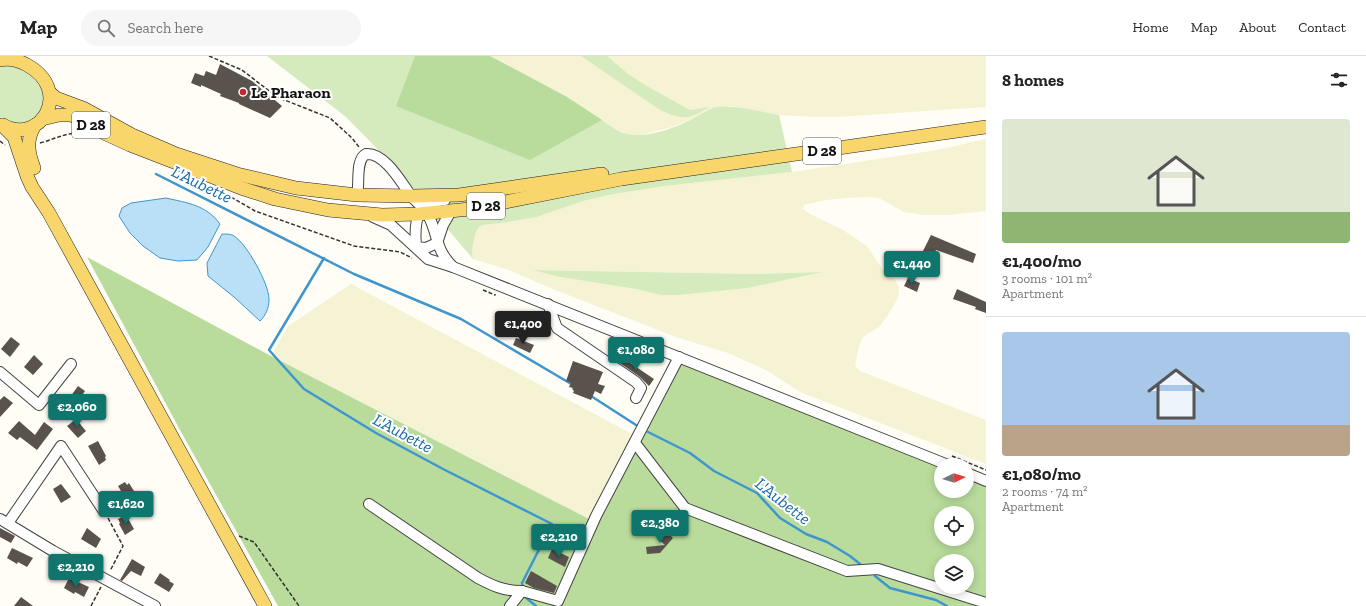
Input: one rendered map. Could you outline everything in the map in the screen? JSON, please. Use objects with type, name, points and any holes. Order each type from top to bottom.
[{"type":"main road","points":[[2,59],[17,60],[37,72],[45,81],[50,94],[50,104],[29,138],[28,150],[49,213]]},
{"type":"main road","name":"D 28","points":[[50,94],[56,98],[83,108],[132,135],[144,147],[241,188],[275,199],[328,210],[382,215],[470,209],[621,180],[986,127]]},
{"type":"main road","name":"D 28","points":[[38,122],[59,115],[71,115],[85,121],[106,134],[144,147],[243,176],[296,188],[356,195],[459,196],[986,120]]},
{"type":"main road","points":[[1,124],[16,130],[28,128],[38,122]]},
{"type":"main road","points":[[1,124],[14,137],[32,187],[49,213],[265,606]]},
{"type":"street","points":[[356,195],[359,186],[359,165],[361,158],[370,153],[394,171],[433,227],[437,243],[443,256],[453,267]]},
{"type":"street","points":[[416,248],[416,222],[430,203],[459,196]]},
{"type":"street","points":[[416,248],[426,248],[437,243],[443,225],[450,211]]},
{"type":"street","points":[[363,214],[389,223],[428,260],[453,267],[548,304],[934,459]]},
{"type":"street","points":[[548,304],[557,328],[636,382],[641,388],[636,398]]},
{"type":"street","points":[[369,504],[478,578],[493,586],[509,591],[523,591],[558,601],[596,516],[679,357]]},
{"type":"street","points":[[0,372],[39,405],[71,364]]},
{"type":"street","points":[[635,443],[685,508],[847,571],[878,569],[986,603]]},
{"type":"street","points":[[103,510],[61,446],[4,521],[53,551],[155,606]]},
{"type":"street","points":[[974,476],[986,480]]},
{"type":"street","points":[[510,606],[523,591]]},
{"type":"path","points":[[209,56],[242,70],[277,97],[330,118],[352,138],[364,155]]},
{"type":"path","points":[[38,144],[66,134],[82,133]]},
{"type":"path","points":[[221,192],[255,211],[354,246],[400,252],[414,258]]},
{"type":"path","points":[[481,289],[494,295],[499,286]]},
{"type":"path","points":[[91,606],[123,546],[103,510]]},
{"type":"path","points":[[241,537],[254,542],[299,606]]},
{"type":"shaded area","points":[[490,56],[986,56],[986,107],[817,117],[779,115],[731,106],[713,108],[669,128],[636,136],[618,131],[567,97]]},
{"type":"shaded area","points":[[986,139],[986,211],[949,215],[924,215],[904,212],[879,198],[870,197],[826,200],[804,205],[803,209],[843,230],[867,246],[883,270],[895,280],[899,287],[898,298],[890,312],[879,327],[863,337],[859,346],[855,366],[860,371],[986,420],[986,464],[974,459],[974,458],[970,458],[800,392],[766,370],[728,353],[676,337],[550,288],[509,270],[473,259],[472,250],[475,235],[478,228],[483,225],[537,217],[583,201],[614,194],[665,186],[792,172],[937,150]],"holes":[[[536,270],[754,274],[819,272],[748,288],[679,295],[661,295],[636,289],[560,277]]]},
{"type":"shaded area","points":[[351,284],[634,435],[593,521],[271,356],[288,326]]},
{"type":"green space","points":[[267,56],[490,56],[567,97],[618,131],[626,134],[644,135],[663,131],[688,121],[710,109],[720,107],[746,108],[779,115],[792,172],[665,186],[614,194],[583,201],[537,217],[483,225],[478,228],[475,235],[472,250],[473,259],[395,167],[346,117]]},
{"type":"green space","points":[[415,56],[490,56],[567,97],[602,120],[530,160],[396,106]]},
{"type":"green space","points":[[581,56],[607,56],[628,74],[690,110],[710,107],[686,117],[668,114]]},
{"type":"green space","points":[[12,65],[24,70],[35,80],[44,98],[43,105],[37,116],[25,123],[20,124],[11,124],[0,117],[0,66]]},
{"type":"green space","points":[[87,257],[271,356],[593,521],[673,355],[934,462],[934,498],[974,498],[974,479],[986,484],[986,606],[278,606],[180,430]]},
{"type":"green space","points":[[533,270],[754,274],[822,272],[748,288],[679,295],[661,295],[636,289],[560,277]]},
{"type":"water","points":[[166,198],[189,203],[203,209],[220,224],[208,247],[197,260],[178,261],[160,258],[143,246],[130,233],[119,216],[122,208],[131,203]]},
{"type":"water","points":[[222,234],[232,235],[239,240],[251,255],[265,284],[269,299],[267,311],[260,321],[208,276],[207,263]]},
{"type":"building","name":"Le Pharaon","points":[[220,64],[252,81],[282,106],[270,118],[239,103],[220,96],[221,94],[201,85],[201,87],[191,83],[195,73],[204,76],[206,71],[216,75]]},
{"type":"building","points":[[931,235],[976,254],[973,263],[936,250],[929,264],[919,259]]},
{"type":"building","points":[[908,278],[920,283],[917,292],[904,286]]},
{"type":"building","points":[[957,289],[986,302],[986,313],[975,309],[976,307],[953,299]]},
{"type":"building","points":[[11,337],[20,344],[10,357],[1,349]]},
{"type":"building","points":[[516,338],[534,345],[530,353],[513,345]]},
{"type":"building","points":[[34,355],[43,364],[33,375],[24,367]]},
{"type":"building","points":[[620,356],[654,379],[649,386],[640,377],[617,361]]},
{"type":"building","points":[[573,361],[603,372],[598,384],[605,386],[601,394],[595,391],[591,400],[573,393],[573,388],[569,387],[571,383],[566,381]]},
{"type":"building","points":[[78,386],[85,391],[75,405],[68,400]]},
{"type":"building","points":[[4,396],[13,403],[0,417],[0,400]]},
{"type":"building","points":[[76,419],[86,431],[78,438],[67,426]]},
{"type":"building","points":[[19,421],[35,435],[44,422],[53,429],[37,450],[20,437],[17,440],[8,433]]},
{"type":"building","points":[[98,441],[106,456],[106,460],[99,465],[88,446]]},
{"type":"building","points":[[125,482],[127,485],[129,483],[137,496],[127,501],[118,486]]},
{"type":"building","points":[[61,484],[71,497],[61,503],[53,489]]},
{"type":"building","points":[[126,515],[134,529],[125,535],[118,519]]},
{"type":"building","points":[[0,528],[15,536],[11,543],[0,537]]},
{"type":"building","points":[[87,528],[101,539],[96,548],[81,539]]},
{"type":"building","points":[[664,530],[673,538],[660,553],[647,554],[646,547],[665,545],[657,538]]},
{"type":"building","points":[[12,548],[33,558],[27,567],[18,562],[17,564],[7,558]]},
{"type":"building","points":[[552,549],[569,557],[565,567],[548,558]]},
{"type":"building","points":[[132,559],[145,567],[141,576],[131,571],[122,581],[120,580]]},
{"type":"building","points":[[531,571],[557,586],[554,593],[534,588],[525,583]]},
{"type":"building","points":[[160,573],[174,584],[169,592],[154,583]]},
{"type":"building","points":[[69,578],[89,587],[84,597],[75,592],[74,594],[64,588]]},
{"type":"building","points":[[21,597],[33,606],[14,606]]},
{"type":"waterway","name":"L'Aubette","points":[[156,174],[354,274],[461,319],[573,385]]},
{"type":"waterway","name":"L'Aubette","points":[[324,258],[269,350],[304,389],[376,433],[443,469],[552,524],[522,583],[523,588]]},
{"type":"waterway","name":"L'Aubette","points":[[591,396],[636,425]]},
{"type":"waterway","name":"L'Aubette","points":[[648,432],[690,453],[714,471],[757,493],[780,518],[806,534],[827,542],[860,564]]},
{"type":"waterway","name":"L'Aubette","points":[[875,576],[890,588],[936,600],[947,606]]},
{"type":"waterway","name":"L'Aubette","points":[[524,595],[536,606]]},
{"type":"place","name":"Le Pharaon","points":[[243,92]]}]
